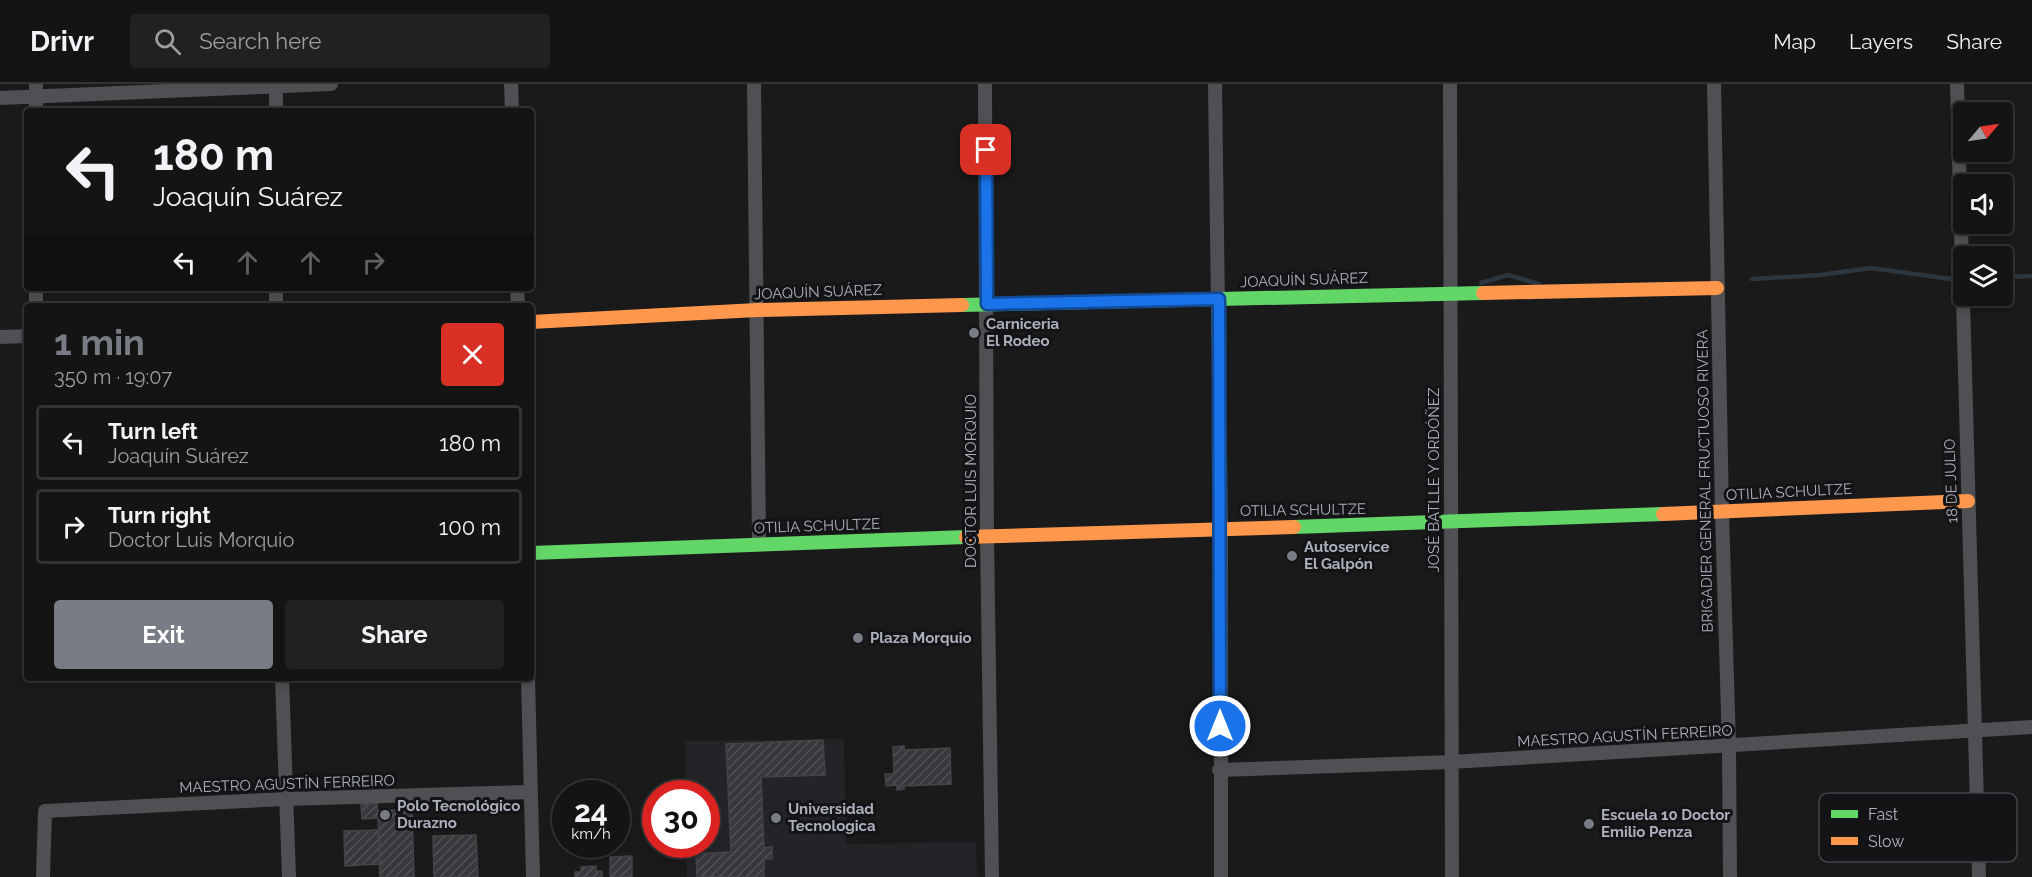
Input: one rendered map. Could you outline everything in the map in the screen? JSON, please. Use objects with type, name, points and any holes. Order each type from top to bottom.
[{"type":"street","points":[[0,98],[331,84]]},
{"type":"street","points":[[511,84],[512,108]]},
{"type":"street","points":[[754,84],[759,544]]},
{"type":"street","name":"DOCTOR LUIS MORQUIO","points":[[985,84],[987,536],[992,877]]},
{"type":"street","points":[[1215,84],[1221,529],[1221,877]]},
{"type":"street","name":"JOSÉ BATLLE Y ORDÓÑEZ","points":[[1450,84],[1452,877]]},
{"type":"street","name":"BRIGADIER GENERAL FRUCTUOSO RIVERA","points":[[1714,84],[1730,877]]},
{"type":"street","name":"18 DE JULIO","points":[[1957,84],[1977,793]]},
{"type":"street","points":[[276,85],[276,108]]},
{"type":"street","name":"JOAQUÍN SUÁREZ","points":[[534,322],[757,310],[1451,292],[1718,288]]},
{"type":"street","points":[[0,337],[24,336]]},
{"type":"street","name":"OTILIA SCHULTZE","points":[[534,553],[987,536],[1450,523],[1968,501]]},
{"type":"street","points":[[282,681],[284,799],[289,877]]},
{"type":"street","points":[[528,681],[533,877]]},
{"type":"street","name":"MAESTRO AGUSTÍN FERREIRO","points":[[1220,770],[1451,762],[2032,727]]},
{"type":"street","name":"MAESTRO AGUSTÍN FERREIRO","points":[[42,877],[45,811],[284,799],[530,792]]},
{"type":"street","name":"18 DE JULIO","points":[[1979,862],[1979,877]]},
{"type":"shaded area","name":"Universidad Tecnologica","points":[[844,739],[846,844],[976,842],[977,877],[687,877],[686,858],[720,858],[720,780],[686,780],[685,741]]},
{"type":"building","points":[[823,740],[825,775],[761,777],[764,848],[772,847],[772,859],[764,859],[764,877],[697,877],[696,858],[720,858],[720,853],[731,852],[726,744]]},
{"type":"building","points":[[904,746],[904,750],[950,748],[951,784],[904,786],[904,789],[897,790],[897,785],[886,786],[885,774],[894,774],[893,747]]},
{"type":"building","points":[[377,803],[378,818],[362,819],[361,804]]},
{"type":"building","points":[[412,809],[414,877],[380,877],[378,811]]},
{"type":"building","points":[[379,830],[380,864],[345,866],[344,831]]},
{"type":"building","points":[[476,835],[478,877],[434,877],[433,836]]},
{"type":"building","points":[[632,856],[632,877],[610,877],[610,858],[630,858]]},
{"type":"building","points":[[596,866],[596,871],[602,871],[602,877],[575,877],[575,872],[581,872],[581,867]]},
{"type":"waterway","points":[[1752,279],[1820,275],[1871,268],[1951,279]]},
{"type":"waterway","points":[[1481,283],[1508,275],[1539,284]]},
{"type":"waterway","points":[[2013,277],[2032,276]]},
{"type":"traffic: fast","points":[[962,305],[1483,293]]},
{"type":"traffic: fast","points":[[1294,527],[1663,514]]},
{"type":"traffic: fast","points":[[534,553],[966,537]]},
{"type":"traffic: slow","points":[[1483,293],[1717,288]]},
{"type":"traffic: slow","points":[[534,322],[757,310],[962,305]]},
{"type":"traffic: slow","points":[[1663,514],[1968,501]]},
{"type":"traffic: slow","points":[[966,537],[1294,527]]},
{"type":"place","name":"Carniceria El Rodeo","points":[[974,333]]},
{"type":"place","name":"Autoservice El Galpón","points":[[1292,556]]},
{"type":"place","name":"Plaza Morquio","points":[[858,638]]},
{"type":"place","name":"Polo Tecnológico Durazno","points":[[385,815]]},
{"type":"place","name":"Universidad Tecnologica","points":[[776,818]]},
{"type":"place","name":"Escuela 10 Doctor Emilio Penza","points":[[1589,824]]},
{"type":"route","points":[[986,150],[987,304],[1219,299],[1220,726]]}]
